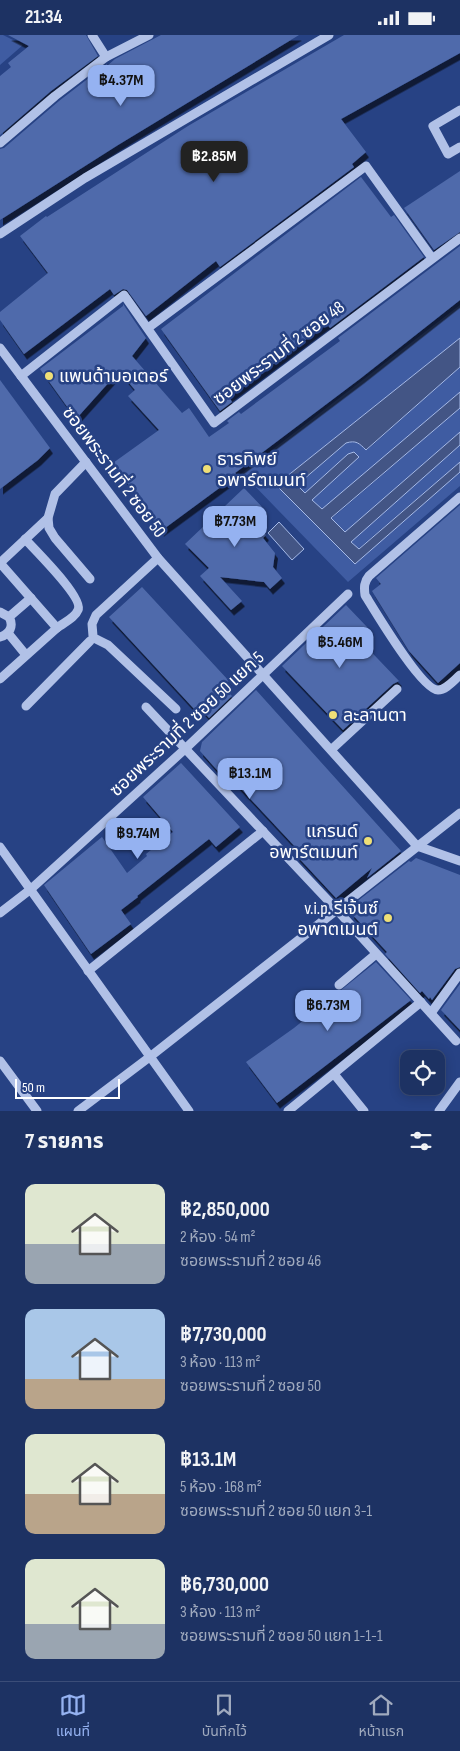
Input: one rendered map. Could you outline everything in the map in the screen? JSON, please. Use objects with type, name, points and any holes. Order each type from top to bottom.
[{"type":"street","points":[[92,35],[106,57]]},
{"type":"street","points":[[0,143],[55,96],[106,57],[149,35]]},
{"type":"street","points":[[0,234],[85,178],[329,35]]},
{"type":"street","points":[[460,110],[433,126],[448,154],[460,147]]},
{"type":"street","points":[[148,328],[366,167],[432,257]]},
{"type":"street","name":"ซอยพระรามที่ 2 ซอย 48","points":[[21,376],[124,295],[214,423],[432,257],[460,238]]},
{"type":"street","name":"ซอยพระรามที่ 2 ซอย 50","points":[[2,354],[21,376],[158,558],[418,846],[460,861]]},
{"type":"street","points":[[86,462],[55,494],[48,518],[49,528],[55,538],[90,579]]},
{"type":"street","points":[[456,678],[446,688],[439,690],[431,688],[410,664],[365,595],[364,588],[365,581],[369,575],[460,497]]},
{"type":"street","points":[[48,518],[0,563],[57,628]]},
{"type":"street","points":[[0,679],[57,628],[75,615],[78,610],[79,604],[71,591],[25,539]]},
{"type":"street","points":[[26,706],[93,639],[92,624],[96,615],[158,558]]},
{"type":"street","name":"ซอยพระรามที่ 2 ซอย 50 แยก 5","points":[[0,913],[31,889],[185,749],[348,594]]},
{"type":"street","points":[[9,617],[31,598]]},
{"type":"street","points":[[0,612],[9,617],[12,625],[4,635],[26,655]]},
{"type":"street","points":[[93,639],[108,645],[176,709]]},
{"type":"street","points":[[332,749],[397,689]]},
{"type":"street","points":[[146,707],[337,910],[456,1041]]},
{"type":"street","points":[[78,1111],[151,1056],[460,813]]},
{"type":"street","points":[[88,971],[263,831]]},
{"type":"street","points":[[0,847],[189,1111]]},
{"type":"street","points":[[339,985],[376,953]]},
{"type":"street","points":[[432,1013],[460,973]]},
{"type":"street","points":[[288,1111],[421,1002]]},
{"type":"street","points":[[0,1061],[37,1111]]},
{"type":"street","points":[[334,1073],[364,1111]]},
{"type":"street","points":[[439,1111],[460,1082]]},
{"type":"shaded area","points":[[0,35],[23,45],[0,65]]},
{"type":"shaded area","points":[[460,305],[460,338],[276,485],[355,563],[460,472],[460,486],[348,582],[242,473]]},
{"type":"shaded area","points":[[460,338],[460,367],[366,450],[357,443],[346,443],[297,485],[305,493],[348,454],[354,452],[359,457],[312,500],[322,509],[460,392],[460,408],[331,518],[345,532],[460,432],[460,445],[351,542],[359,549],[460,462],[460,472],[355,564],[276,485]]},
{"type":"shaded area","points":[[460,367],[460,392],[322,510],[312,500],[358,456],[354,453],[348,454],[305,493],[297,485],[346,443],[355,442],[367,450]]},
{"type":"shaded area","points":[[460,408],[460,432],[345,532],[331,519]]},
{"type":"shaded area","points":[[460,445],[460,462],[358,549],[351,541]]},
{"type":"shaded area","points":[[279,522],[304,549],[292,560],[268,533]]},
{"type":"building","points":[[8,35],[86,35],[98,56],[51,91],[0,135],[0,76],[11,67],[8,63],[29,46]]},
{"type":"building","points":[[161,35],[299,35],[118,145],[0,220],[0,149],[4,148],[59,101],[107,64],[107,66],[115,59]]},
{"type":"building","points":[[344,35],[460,35],[460,53],[341,119],[366,152],[352,164],[354,167],[220,267],[216,261],[146,316],[127,290],[123,289],[114,295],[110,289],[24,354],[0,320],[0,312],[48,273],[20,236],[46,216],[188,126]]},
{"type":"building","points":[[460,171],[460,232],[434,250],[404,208]]},
{"type":"building","points":[[361,177],[391,217],[394,215],[424,257],[330,328],[327,324],[325,325],[229,397],[232,402],[220,411],[161,329]]},
{"type":"building","points":[[460,246],[460,300],[235,473],[237,475],[161,531],[113,463],[159,430],[128,396],[135,390],[119,371],[76,419],[40,369],[123,306],[123,304],[146,338],[132,356],[182,413],[189,408],[209,437],[229,423],[227,421],[239,412],[241,414],[340,341],[338,338]]},
{"type":"building","points":[[0,380],[50,448],[38,460],[0,489]]},
{"type":"building","points":[[244,488],[264,509],[253,520],[266,535],[263,538],[275,553],[273,567],[282,578],[270,589],[264,582],[220,577],[242,601],[231,610],[200,576],[209,568],[185,544]]},
{"type":"building","points":[[460,505],[460,663],[438,683],[409,651],[372,591],[381,584],[376,578]]},
{"type":"building","points":[[142,587],[229,681],[223,686],[232,696],[209,718],[200,708],[196,711],[109,617]]},
{"type":"building","points":[[346,605],[367,627],[357,637],[399,681],[393,684],[343,730],[282,666]]},
{"type":"building","points":[[256,690],[401,851],[367,878],[372,868],[336,898],[296,855],[300,852],[229,776],[225,779],[200,751],[202,742]]},
{"type":"building","points":[[181,763],[240,827],[216,847],[209,839],[137,896],[121,910],[131,924],[91,954],[44,885],[102,837],[127,873],[147,856],[146,854],[173,832],[143,797]]},
{"type":"building","points":[[416,858],[460,875],[460,967],[455,969],[432,1000],[422,991],[420,993],[385,954],[387,952],[351,913],[355,903],[409,861],[411,862]]},
{"type":"building","points":[[376,962],[411,1000],[277,1103],[246,1062],[294,1028]]},
{"type":"building","points":[[460,984],[460,1030],[441,1010]]},
{"type":"place","name":"แพนด้ามอเตอร์","points":[[49,376]]},
{"type":"place","name":"ธารทิพย์ อพาร์ตเมนท์","points":[[207,469]]},
{"type":"place","name":"ละลานตา","points":[[333,715]]},
{"type":"place","name":"แกรนด์ อพาร์ตเมนท์","points":[[368,841]]},
{"type":"place","name":"v.i.p. รีเจ้นซ์ อพาตเมนต์","points":[[388,918]]}]
